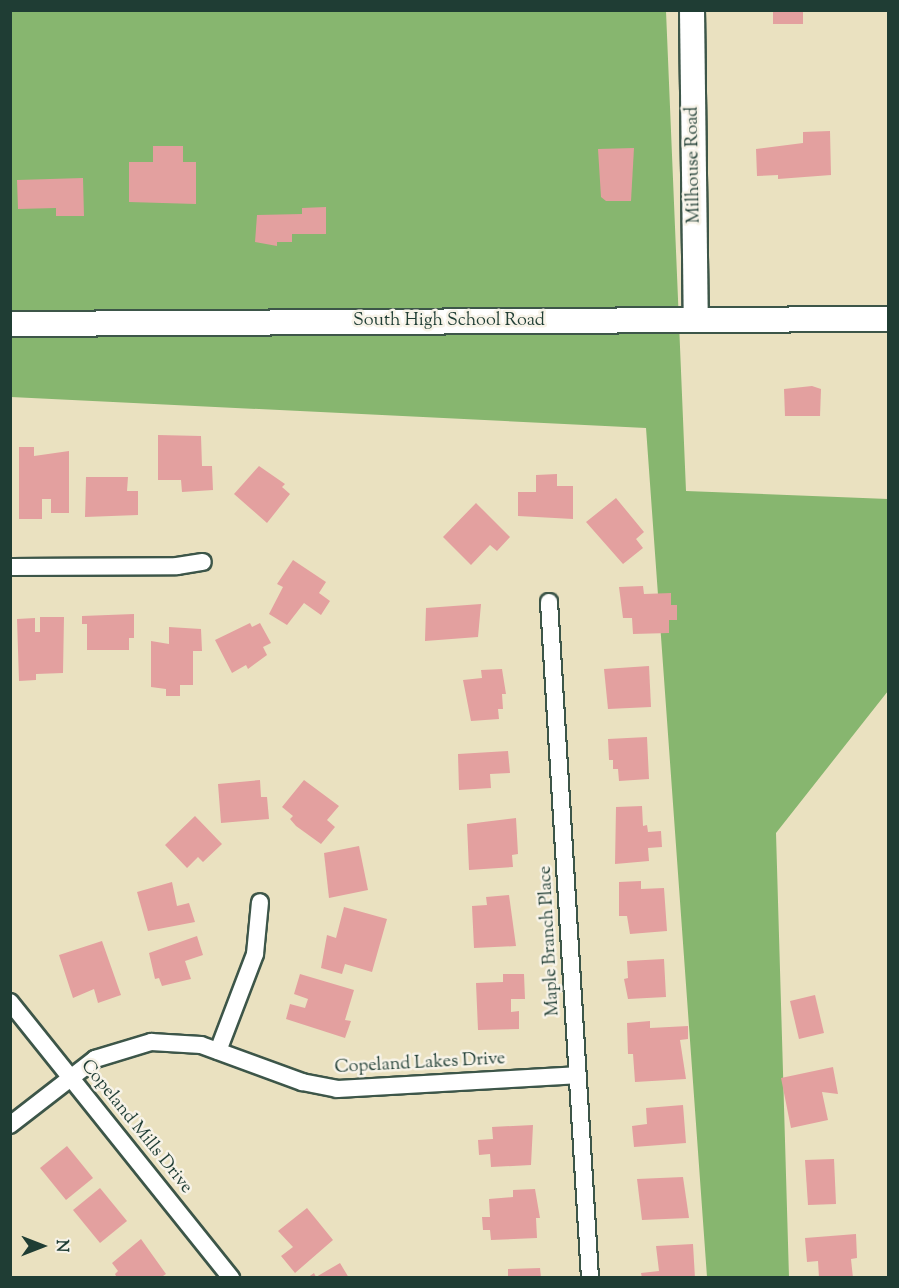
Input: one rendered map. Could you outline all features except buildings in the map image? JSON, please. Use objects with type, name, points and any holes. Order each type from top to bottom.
[{"type":"main road","name":"Milhouse Road","points":[[692,10],[696,319]]},
{"type":"main road","name":"South High School Road","points":[[10,324],[888,319]]},
{"type":"street","points":[[10,567],[168,566],[203,562]]},
{"type":"street","name":"Maple Branch Place","points":[[549,602],[590,1278]]},
{"type":"street","points":[[218,1051],[255,954],[260,902]]},
{"type":"street","name":"Copeland Mills Drive","points":[[10,1002],[231,1278]]},
{"type":"street","name":"Copeland Lakes Drive","points":[[10,1125],[70,1076],[103,1055],[140,1043],[180,1042],[218,1051],[302,1082],[337,1089],[577,1075]]},
{"type":"green space","points":[[11,11],[666,11],[686,491],[888,499],[888,691],[776,833],[789,1277],[707,1277],[646,428],[11,397]]}]
